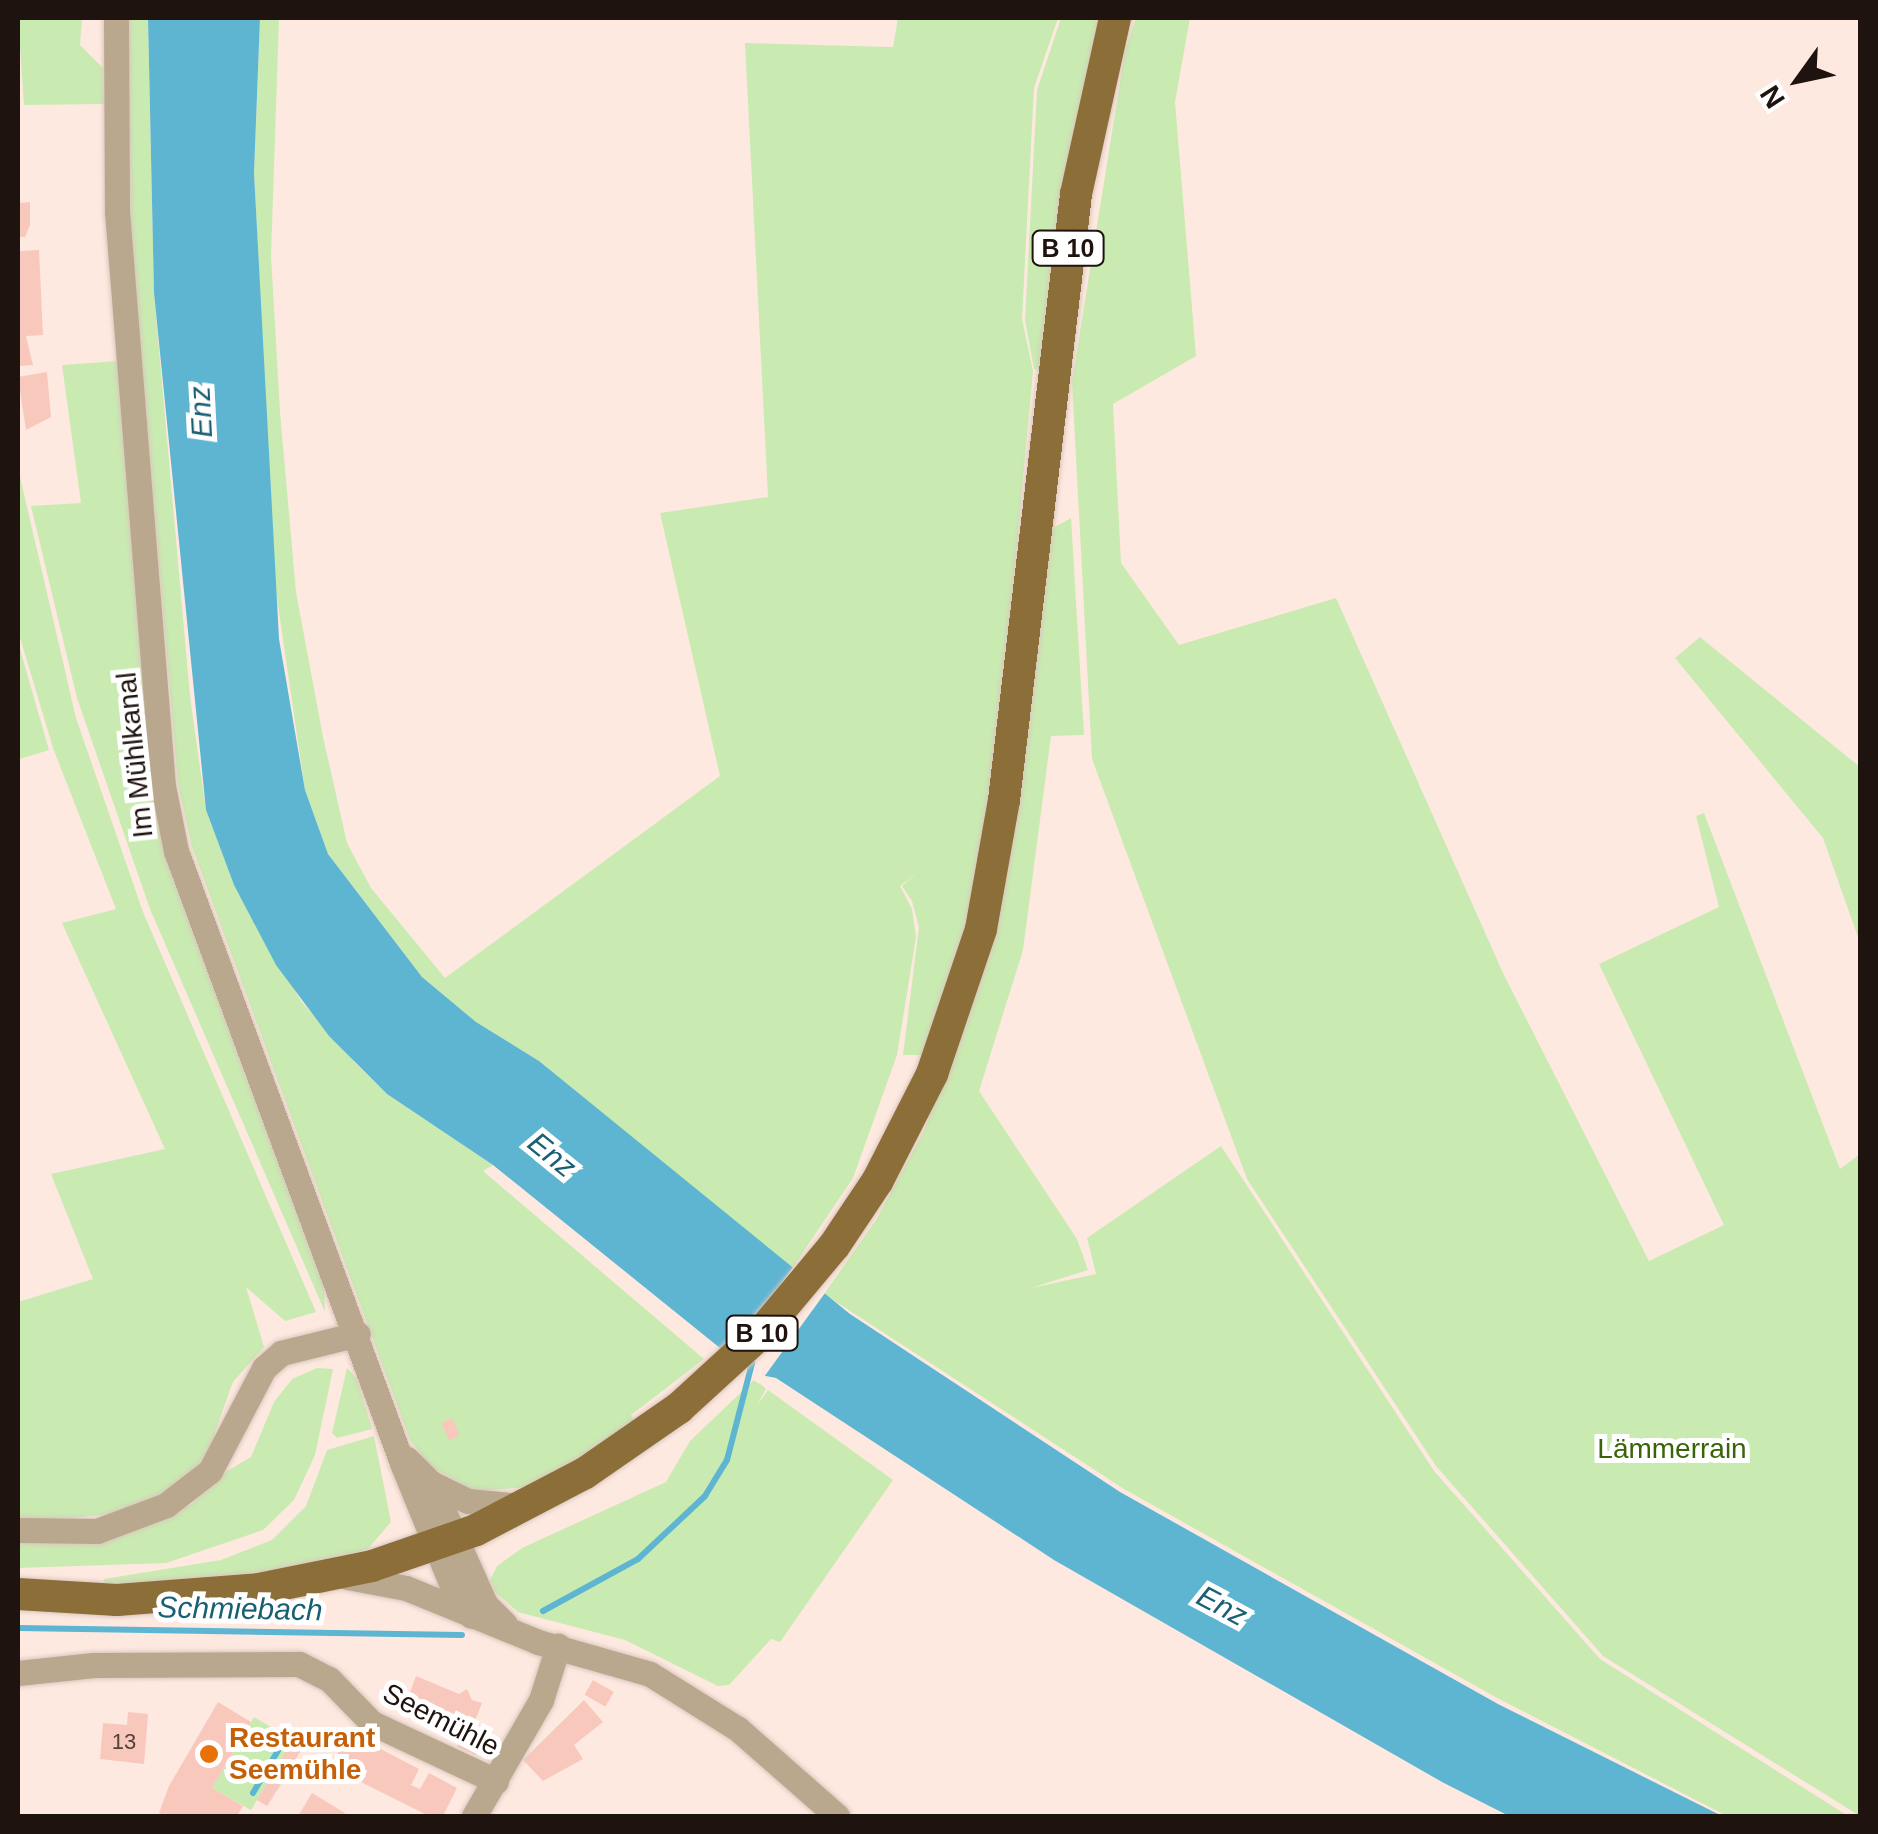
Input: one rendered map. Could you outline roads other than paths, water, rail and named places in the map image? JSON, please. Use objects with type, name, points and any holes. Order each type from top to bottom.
[{"type":"main road","name":"B 10","points":[[18,1594],[195,1596],[330,1575],[445,1541],[525,1506],[643,1435],[762,1332],[859,1209],[942,1049],[990,890],[1067,252],[1114,18]]},
{"type":"street","name":"Im Mühlkanal","points":[[116,18],[117,211],[163,786],[176,850],[397,1448],[445,1541]]},
{"type":"street","points":[[18,1530],[97,1531],[166,1506],[210,1471],[250,1383],[264,1368],[280,1354],[358,1334]]},
{"type":"street","name":"Im Mühlkanal","points":[[397,1448],[432,1484],[445,1541]]},
{"type":"street","points":[[432,1484],[477,1504],[525,1506]]},
{"type":"street","points":[[445,1541],[471,1616]]},
{"type":"street","points":[[445,1541],[485,1604],[537,1640]]},
{"type":"street","points":[[330,1575],[406,1588],[537,1640],[650,1674],[690,1696],[765,1750],[837,1816]]},
{"type":"street","name":"Seemühle","points":[[474,1816],[541,1700],[537,1640]]},
{"type":"street","name":"Seemühle","points":[[18,1673],[94,1665],[300,1664],[330,1679],[372,1723],[496,1781]]},
{"type":"water","name":"Enz","points":[[148,18],[260,18],[254,173],[279,639],[305,790],[328,854],[422,977],[476,1022],[539,1061],[850,1314],[1120,1492],[1498,1704],[1722,1816],[1509,1816],[1442,1782],[1054,1560],[776,1378],[751,1373],[493,1165],[387,1094],[329,1036],[276,965],[234,885],[206,810],[154,293]]},
{"type":"waterway","name":"Schmiebach","points":[[543,1611],[638,1559],[705,1496],[727,1460],[752,1363]]},
{"type":"waterway","name":"Schmiebach","points":[[18,1628],[462,1635]]},
{"type":"waterway","points":[[253,1793],[283,1742]]},
{"type":"place","name":"Restaurant Seemühle","points":[[209,1754]]},
{"type":"park label","name":"Lämmerrain","points":[[1672,1449]]}]
